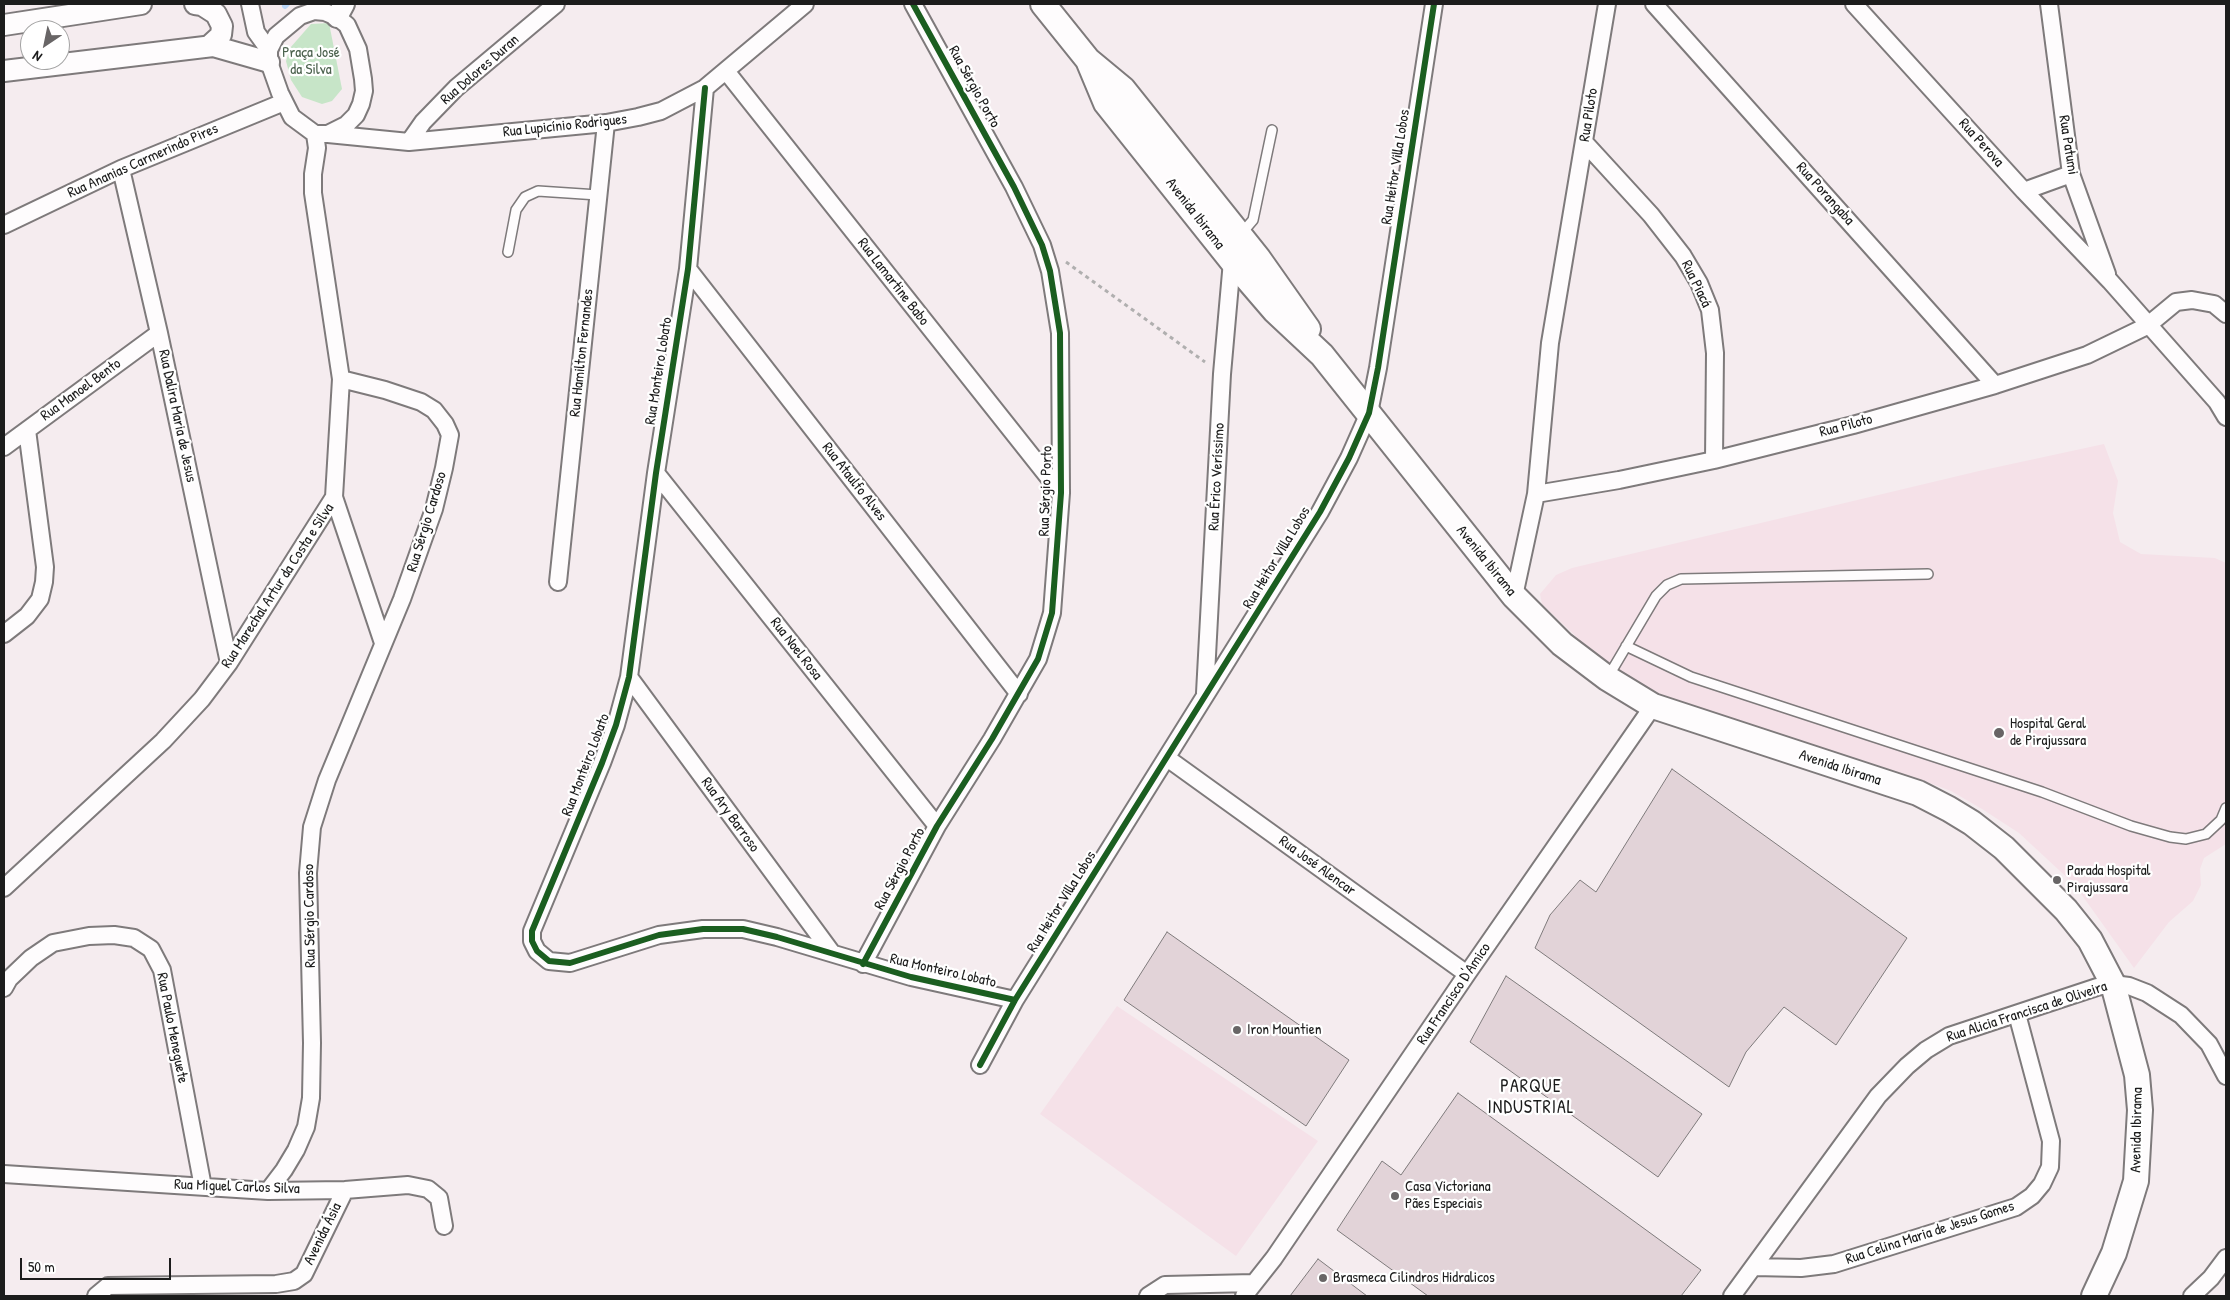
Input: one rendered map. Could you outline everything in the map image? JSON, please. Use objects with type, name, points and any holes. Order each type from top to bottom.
[{"type":"main road","name":"Avenida Ibirama","points":[[1043,4],[1088,60],[1123,89],[1236,248],[1296,310],[1322,355],[1514,596],[1562,644],[1607,678],[1653,706],[1918,793],[1972,823],[2004,848],[2066,910],[2090,940],[2113,984],[2137,1075],[2139,1149],[2136,1182],[2114,1253],[2094,1296]]},
{"type":"street","points":[[4,25],[141,4]]},
{"type":"street","points":[[195,4],[202,5],[216,14],[222,26],[221,35],[209,46]]},
{"type":"street","points":[[250,4],[256,32],[269,56],[284,102],[292,117],[322,134],[346,125],[356,115],[361,104],[363,85],[358,49],[341,10],[314,11],[300,16],[276,36],[269,56]]},
{"type":"street","name":"Rua Dolores Duran","points":[[409,142],[423,122],[456,88],[556,4]]},
{"type":"street","name":"Rua Lupicínio Rodrigues","points":[[322,134],[409,142],[606,123],[662,110],[706,88],[805,4]]},
{"type":"street","name":"Rua Sérgio Porto","points":[[864,964],[937,826],[1019,694],[1038,659],[1052,613],[1061,493],[1060,333],[1050,272],[1042,245],[1014,186],[914,4]]},
{"type":"street","name":"Rua Heitor Villa Lobos","points":[[980,1065],[1015,1000],[1320,512],[1349,458],[1369,414],[1378,368],[1434,4]]},
{"type":"street","name":"Rua Piloto","points":[[1514,596],[1536,494],[1550,343],[1607,4]]},
{"type":"street","name":"Rua Porangaba","points":[[1654,4],[1995,385]]},
{"type":"street","name":"Rua Perova","points":[[1854,4],[2024,191],[2110,282],[2217,402],[2226,417]]},
{"type":"street","name":"Rua Patumi","points":[[2049,4],[2071,174],[2110,282]]},
{"type":"street","points":[[4,71],[209,46],[269,56]]},
{"type":"street","name":"Rua Lamartine Babo","points":[[726,70],[1061,493]]},
{"type":"street","name":"Rua Monteiro Lobato","points":[[706,88],[688,269],[656,473],[629,677],[616,725],[532,931],[532,941],[537,951],[550,961],[570,963],[659,935],[703,929],[743,929],[911,977],[1015,1000]]},
{"type":"street","name":"Rua Ananias Carmerindo Pires","points":[[4,225],[120,169],[284,102]]},
{"type":"street","points":[[361,104],[366,125],[378,139]]},
{"type":"street","name":"Rua Hamilton Fernandes","points":[[558,582],[606,123]]},
{"type":"street","name":"Rua Marechal Artur da Costa e Silva","points":[[4,888],[163,741],[202,699],[229,663],[334,497],[341,379],[313,192],[313,174],[317,148],[322,134]]},
{"type":"street","name":"Rua Piacá","points":[[1585,143],[1652,215],[1683,256],[1710,310],[1715,353],[1714,460]]},
{"type":"street","name":"Rua Dalira Maria de Jesus","points":[[120,169],[159,333],[229,663]]},
{"type":"street","points":[[2024,191],[2071,174]]},
{"type":"street","name":"Rua Érico Veríssimo","points":[[1206,694],[1222,374],[1236,248]]},
{"type":"street","name":"Rua Ataulfo Alves","points":[[688,269],[1019,694]]},
{"type":"street","name":"Rua Piloto","points":[[1536,494],[1619,480],[1714,460],[1853,425],[1995,385],[2087,355],[2148,326],[2176,302],[2192,300],[2214,304],[2226,314]]},
{"type":"street","name":"Rua Manoel Bento","points":[[4,447],[159,333]]},
{"type":"street","name":"Rua Sérgio Cardoso","points":[[268,1191],[296,1150],[306,1127],[311,1098],[312,1042],[308,873],[312,827],[327,780],[402,599],[434,509],[450,434],[434,410],[421,402],[385,390],[341,379]]},
{"type":"street","points":[[4,634],[31,610],[40,599],[44,582],[45,567],[26,430]]},
{"type":"street","name":"Rua Noel Rosa","points":[[656,473],[937,826]]},
{"type":"street","points":[[334,497],[383,642]]},
{"type":"street","name":"Rua Ary Barroso","points":[[629,677],[832,953]]},
{"type":"street","name":"Rua Francisco D'Amico","points":[[1148,1296],[1165,1285],[1172,1284],[1249,1290],[1274,1258],[1467,974],[1653,706]]},
{"type":"street","name":"Rua José Alencar","points":[[1167,758],[1467,974]]},
{"type":"street","name":"Rua Paulo Meneguete","points":[[4,988],[9,979],[31,958],[53,943],[89,936],[114,935],[134,938],[152,949],[162,970],[203,1187]]},
{"type":"street","name":"Rua Alicia Francisca de Oliveira","points":[[1732,1296],[1878,1096],[1907,1066],[1926,1050],[1949,1036],[2113,984],[2129,986],[2147,993],[2181,1015],[2208,1044],[2226,1076]]},
{"type":"street","name":"Rua Celina Maria de Jesus Gomes","points":[[1754,1267],[1801,1268],[1834,1264],[2016,1207],[2032,1196],[2042,1184],[2050,1167],[2051,1141],[2017,1014]]},
{"type":"street","name":"Rua Miguel Carlos Silva","points":[[4,1174],[268,1191],[344,1190],[408,1184],[428,1189],[439,1198],[444,1226]]},
{"type":"street","name":"Avenida Ásia","points":[[96,1296],[108,1286],[276,1284],[294,1281],[304,1274],[344,1190]]},
{"type":"street","points":[[2192,1296],[2211,1278],[2226,1258]]},
{"type":"lane","points":[[1236,248],[1252,220],[1272,130]]},
{"type":"lane","points":[[508,252],[516,210],[525,198],[538,191],[598,195]]},
{"type":"lane","points":[[1607,678],[1656,596],[1667,586],[1681,579],[1928,574]]},
{"type":"lane","points":[[1626,646],[1691,677],[2042,792],[2130,826],[2170,837],[2186,839],[2206,834],[2220,820],[2226,808]]},
{"type":"path","points":[[1042,245],[1222,374]]},
{"type":"shaded area","name":"Hospital Geral de Pirajussara","points":[[2104,444],[2118,481],[2113,513],[2120,542],[2141,554],[2215,558],[2226,563],[2226,844],[2204,858],[2200,869],[2201,885],[2193,901],[2169,922],[2134,968],[2074,884],[2019,833],[1982,809],[1951,791],[1919,779],[1672,701],[1628,676],[1586,646],[1542,604],[1540,594],[1556,575],[1572,568],[1979,471]]},
{"type":"shaded area","points":[[1117,1006],[1318,1141],[1236,1256],[1040,1114]]},
{"type":"green space","name":"Praça José da Silva","points":[[329,23],[342,89],[332,101],[322,104],[302,97],[291,80],[286,61],[290,48],[311,24]]},
{"type":"building","points":[[1672,769],[1907,938],[1836,1045],[1784,1007],[1746,1052],[1729,1087],[1535,948],[1550,915],[1580,880],[1596,892]]},
{"type":"building","name":"Iron Mountien","points":[[1167,932],[1349,1060],[1306,1126],[1124,1000]]},
{"type":"building","points":[[1506,976],[1702,1114],[1658,1177],[1470,1042]]},
{"type":"building","points":[[1458,1093],[1701,1270],[1681,1296],[1428,1296],[1337,1230],[1382,1161],[1401,1175]]},
{"type":"building","name":"Brasmeca Cilindros Hidralicos","points":[[1318,1259],[1367,1296],[1290,1296]]},
{"type":"cycle path","points":[[863,964],[937,826],[992,739],[1038,659],[1052,613],[1061,493],[1060,333],[1050,271],[1042,245],[1014,187],[913,4]]},
{"type":"cycle path","points":[[980,1065],[1015,1000],[1320,512],[1349,458],[1369,413],[1378,368],[1434,4]]},
{"type":"cycle path","points":[[705,88],[688,269],[656,473],[629,677],[616,725],[532,931],[532,941],[537,951],[549,961],[570,963],[659,935],[703,929],[743,929],[777,937],[911,977],[1015,1000]]},
{"type":"place","name":"Hospital Geral de Pirajussara","points":[[1999,733]]},
{"type":"place","name":"Parada Hospital Pirajussara","points":[[2057,880]]},
{"type":"place","name":"Iron Mountien","points":[[1237,1030]]},
{"type":"place","name":"Casa Victoriana Pães Especiais","points":[[1395,1196]]},
{"type":"place","name":"Brasmeca Cilindros Hidralicos","points":[[1323,1278]]},
{"type":"district","name":"PARQUE INDUSTRIAL","points":[[1531,1097]]}]
